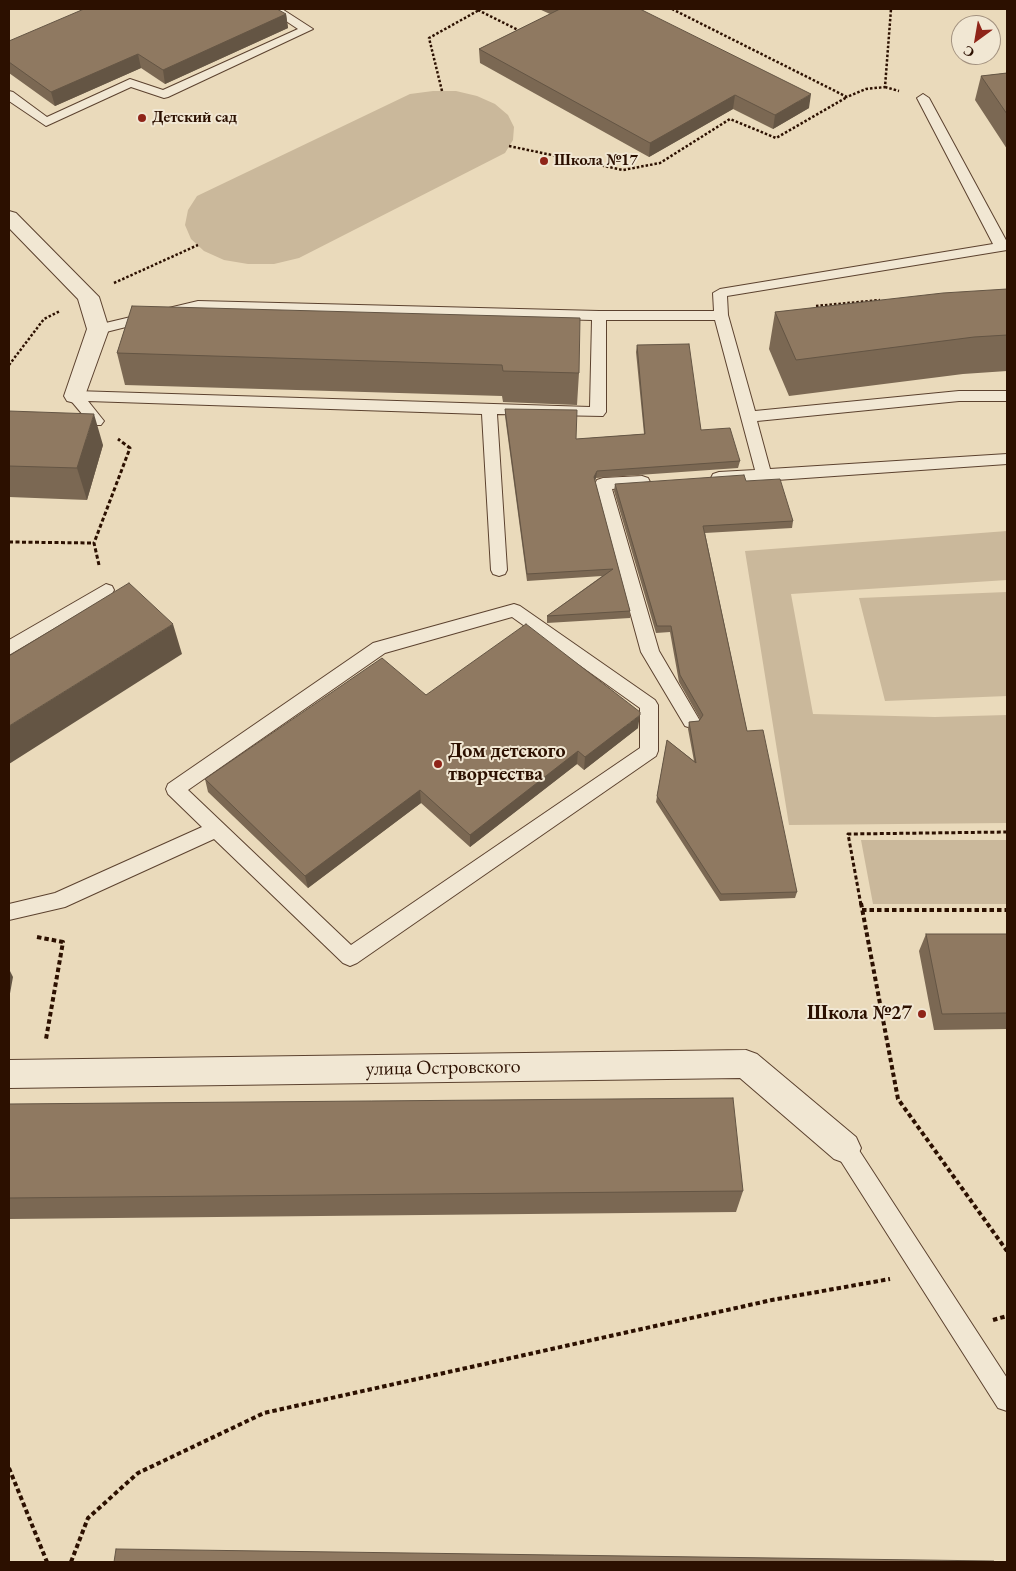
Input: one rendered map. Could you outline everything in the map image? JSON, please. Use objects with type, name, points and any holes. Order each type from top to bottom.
[{"type":"street","points":[[9,217],[88,297],[98,329],[75,396]]},
{"type":"street","name":"улица Островского","points":[[9,1074],[746,1064],[845,1148]]},
{"type":"lane","points":[[9,95],[46,122],[130,84],[164,94],[307,29],[274,9]]},
{"type":"lane","points":[[764,475],[750,417],[721,315],[720,293],[1005,246],[923,98]]},
{"type":"lane","points":[[98,329],[198,305],[599,316],[721,315]]},
{"type":"lane","points":[[75,396],[598,412],[599,316]]},
{"type":"lane","points":[[75,396],[96,421]]},
{"type":"lane","points":[[750,417],[959,396],[1007,396]]},
{"type":"lane","points":[[489,409],[499,570]]},
{"type":"lane","points":[[58,420],[96,421]]},
{"type":"lane","points":[[707,478],[1007,459]]},
{"type":"lane","points":[[660,481],[603,484],[650,652],[691,720]]},
{"type":"lane","points":[[9,648],[106,590]]},
{"type":"lane","points":[[514,610],[649,705],[649,751],[350,957],[216,829],[175,789],[379,648],[514,610]]},
{"type":"lane","points":[[9,912],[58,901],[216,829]]},
{"type":"lane","points":[[845,1148],[1007,1399]]},
{"type":"path","points":[[442,91],[429,38],[479,9],[520,31]]},
{"type":"path","points":[[672,9],[847,97]]},
{"type":"path","points":[[509,146],[623,170],[660,163],[730,119],[776,138],[847,97],[866,90],[885,87],[891,9]]},
{"type":"path","points":[[9,365],[44,319],[126,276],[198,245]]},
{"type":"path","points":[[807,307],[883,300]]},
{"type":"path","points":[[96,421],[130,448],[94,543],[106,590]]},
{"type":"path","points":[[9,542],[94,543]]},
{"type":"path","points":[[1007,832],[848,834],[898,1099],[1007,1251]]},
{"type":"path","points":[[862,910],[1007,910]]},
{"type":"path","points":[[36,937],[63,942],[40,1074]]},
{"type":"path","points":[[71,1562],[88,1518],[138,1473],[264,1413],[772,1300],[926,1272]]},
{"type":"path","points":[[9,1468],[47,1562]]},
{"type":"shaded area","points":[[456,91],[477,96],[495,104],[508,115],[514,127],[513,140],[505,153],[299,258],[274,264],[248,264],[224,260],[204,251],[191,239],[185,225],[188,210],[197,196],[410,94]]},
{"type":"shaded area","points":[[1007,531],[1007,580],[791,594],[813,714],[935,717],[1007,715],[1007,823],[789,825],[745,551]]},
{"type":"shaded area","points":[[1007,592],[1007,696],[885,701],[859,598]]},
{"type":"shaded area","points":[[861,840],[1007,840],[1007,904],[873,904]]},
{"type":"building","points":[[84,9],[277,9],[286,14],[163,70],[138,54],[51,92],[9,62],[9,41]]},
{"type":"building","points":[[560,9],[640,9],[811,94],[775,115],[735,95],[650,143],[479,49]]},
{"type":"building","points":[[1007,73],[1007,114],[981,76]]},
{"type":"building","points":[[1007,289],[1007,335],[974,337],[796,360],[775,312],[943,293]]},
{"type":"building","points":[[132,306],[580,318],[579,373],[503,371],[502,365],[117,353]]},
{"type":"building","points":[[689,344],[701,430],[730,428],[740,461],[597,471],[594,477],[630,611],[547,616],[613,569],[527,574],[505,409],[577,410],[576,439],[645,434],[637,345]]},
{"type":"building","points":[[9,411],[94,414],[77,468],[9,466]]},
{"type":"building","points":[[744,475],[746,481],[780,479],[793,521],[703,526],[747,731],[763,730],[797,892],[721,894],[657,796],[667,740],[696,763],[689,722],[699,721],[703,715],[680,675],[671,626],[657,626],[615,484]]},
{"type":"building","points":[[129,583],[173,624],[9,726],[9,656]]},
{"type":"building","name":"Дом детского творчества","points":[[526,624],[640,712],[640,715],[585,757],[578,751],[470,835],[420,790],[305,876],[205,779],[382,658],[426,695]]},
{"type":"building","points":[[926,934],[1007,934],[1007,1013],[942,1014]]},
{"type":"building","points":[[733,1098],[743,1191],[9,1198],[9,1104]]},
{"type":"building","points":[[116,1549],[994,1561],[994,1562],[114,1562]]},
{"type":"place","name":"Детский сад","points":[[142,118]]},
{"type":"place","name":"Школа №17","points":[[544,161]]},
{"type":"place","name":"Дом детского творчества","points":[[438,764]]},
{"type":"place","name":"Школа №27","points":[[922,1014]]}]
